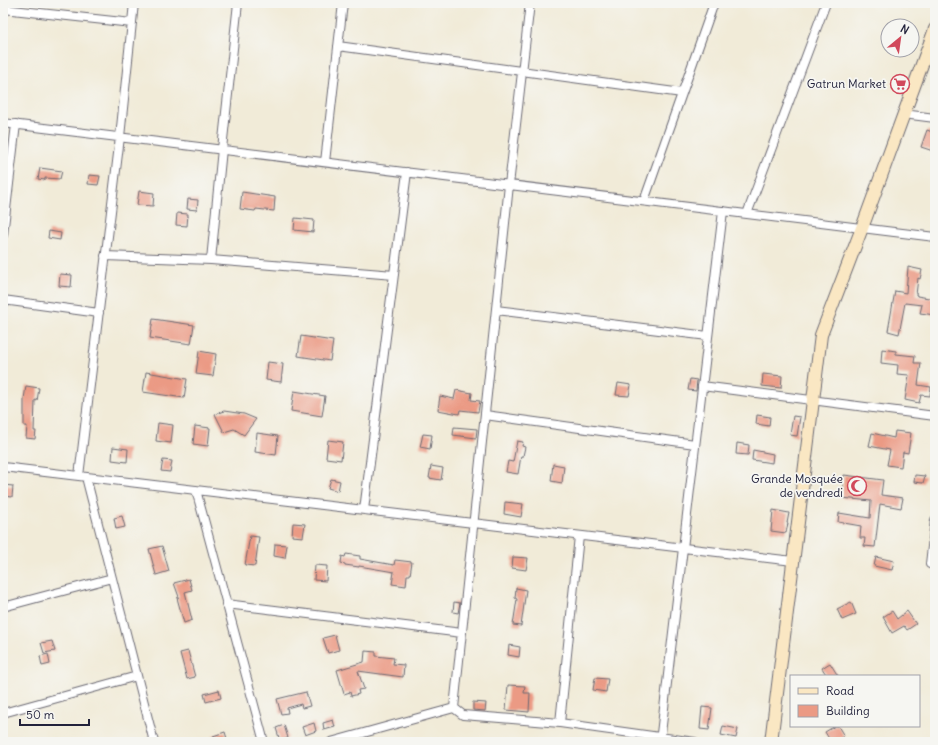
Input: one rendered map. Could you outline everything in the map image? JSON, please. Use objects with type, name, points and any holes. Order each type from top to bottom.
[{"type":"street","points":[[134,3],[82,477],[112,578],[154,742]]},
{"type":"street","points":[[211,260],[238,3]]},
{"type":"street","points":[[325,162],[343,3]]},
{"type":"street","points":[[454,708],[509,184],[530,3]]},
{"type":"street","points":[[644,201],[714,3]]},
{"type":"street","points":[[747,214],[826,3]]},
{"type":"street","points":[[3,9],[132,22]]},
{"type":"street","points":[[772,742],[821,335],[935,29]]},
{"type":"street","points":[[338,46],[682,93]]},
{"type":"street","points":[[903,114],[935,118]]},
{"type":"street","points":[[3,123],[935,237]]},
{"type":"street","points":[[3,235],[16,124]]},
{"type":"street","points":[[364,510],[407,172]]},
{"type":"street","points":[[660,740],[723,211]]},
{"type":"street","points":[[106,256],[211,260],[394,275]]},
{"type":"street","points":[[3,300],[99,313]]},
{"type":"street","points":[[496,310],[708,336]]},
{"type":"street","points":[[702,386],[935,416]]},
{"type":"street","points":[[485,415],[695,444]]},
{"type":"street","points":[[3,467],[794,561]]},
{"type":"street","points":[[196,490],[264,742]]},
{"type":"street","points":[[935,520],[930,564],[935,565]]},
{"type":"street","points":[[560,723],[579,536]]},
{"type":"street","points":[[3,607],[112,578]]},
{"type":"street","points":[[226,604],[462,633]]},
{"type":"street","points":[[3,713],[137,676]]},
{"type":"street","points":[[454,708],[463,715],[560,723],[660,740],[695,742]]},
{"type":"street","points":[[331,742],[454,708]]},
{"type":"building","points":[[897,77],[908,81],[904,92],[893,88]]},
{"type":"building","points":[[927,130],[935,133],[935,146],[933,151],[921,147]]},
{"type":"building","points":[[40,168],[62,171],[60,179],[38,179]]},
{"type":"building","points":[[89,175],[100,176],[98,185],[88,184]]},
{"type":"building","points":[[139,191],[154,193],[153,206],[137,205]]},
{"type":"building","points":[[242,192],[275,197],[274,211],[240,209]]},
{"type":"building","points":[[188,199],[198,200],[197,210],[187,209]]},
{"type":"building","points":[[177,213],[188,214],[187,226],[176,225]]},
{"type":"building","points":[[295,218],[314,220],[313,232],[294,230]]},
{"type":"building","points":[[49,231],[61,233],[60,240],[48,238]]},
{"type":"building","points":[[908,267],[922,270],[920,279],[918,278],[916,295],[935,299],[935,315],[920,313],[922,305],[905,303],[899,334],[888,331],[895,291],[906,293]]},
{"type":"building","points":[[60,274],[72,275],[71,287],[59,286]]},
{"type":"building","points":[[153,319],[194,325],[191,344],[150,338]]},
{"type":"building","points":[[301,336],[333,341],[330,361],[298,356]]},
{"type":"building","points":[[882,349],[896,351],[896,354],[915,356],[914,363],[921,363],[918,385],[931,387],[930,396],[921,395],[919,403],[905,400],[909,375],[897,374],[898,365],[881,363]]},
{"type":"building","points":[[199,351],[216,354],[213,376],[196,374]]},
{"type":"building","points":[[268,362],[283,364],[281,382],[266,380]]},
{"type":"building","points":[[146,372],[187,379],[184,398],[143,392]]},
{"type":"building","points":[[763,374],[782,376],[781,388],[762,386]]},
{"type":"building","points":[[690,379],[697,380],[696,391],[688,390]]},
{"type":"building","points":[[618,383],[631,385],[629,396],[616,395]]},
{"type":"building","points":[[26,386],[39,388],[37,401],[35,400],[35,439],[26,438],[27,426],[24,426],[24,399]]},
{"type":"building","points":[[456,390],[472,393],[471,400],[480,401],[478,412],[460,410],[459,414],[438,410],[440,396],[454,399]]},
{"type":"building","points":[[294,391],[325,396],[322,416],[291,411]]},
{"type":"building","points":[[224,411],[244,414],[256,419],[244,435],[234,429],[224,432],[215,414]]},
{"type":"building","points":[[757,415],[770,417],[769,426],[756,424]]},
{"type":"building","points":[[793,416],[800,417],[797,436],[790,435]]},
{"type":"building","points":[[158,423],[173,425],[171,443],[156,441]]},
{"type":"building","points":[[195,426],[210,428],[208,446],[193,444]]},
{"type":"building","points":[[454,427],[477,429],[476,438],[453,435]]},
{"type":"building","points":[[895,431],[911,433],[908,453],[903,452],[901,467],[887,465],[890,450],[869,446],[872,433],[894,438]]},
{"type":"building","points":[[257,433],[278,436],[276,455],[255,452]]},
{"type":"building","points":[[423,434],[432,435],[430,449],[420,447]]},
{"type":"building","points":[[328,440],[343,442],[341,460],[326,458]]},
{"type":"building","points":[[517,441],[523,442],[522,446],[525,447],[523,456],[521,456],[518,474],[506,472],[508,461],[513,462]]},
{"type":"building","points":[[737,443],[749,445],[748,455],[736,454]]},
{"type":"building","points":[[113,447],[128,449],[127,462],[112,460]]},
{"type":"building","points":[[753,450],[773,454],[772,463],[752,460]]},
{"type":"building","points":[[163,460],[172,461],[170,472],[161,471]]},
{"type":"building","points":[[553,464],[564,466],[562,483],[551,481]]},
{"type":"building","points":[[431,466],[443,468],[441,480],[429,478]]},
{"type":"building","points":[[844,475],[883,480],[881,495],[903,498],[901,508],[880,504],[875,547],[864,546],[865,538],[860,538],[861,526],[838,522],[839,513],[870,518],[871,501],[842,498]]},
{"type":"building","points":[[915,475],[925,476],[923,483],[914,482]]},
{"type":"building","points":[[331,479],[340,481],[338,491],[328,488]]},
{"type":"building","points":[[3,485],[13,486],[12,497],[3,496]]},
{"type":"building","points":[[505,502],[523,504],[521,517],[504,514]]},
{"type":"building","points":[[773,510],[789,513],[786,533],[771,531]]},
{"type":"building","points":[[122,516],[125,527],[116,529],[114,518]]},
{"type":"building","points":[[293,523],[305,524],[303,537],[292,536]]},
{"type":"building","points":[[250,536],[259,537],[255,566],[245,565]]},
{"type":"building","points":[[275,544],[287,545],[285,558],[274,556]]},
{"type":"building","points":[[162,546],[169,571],[156,575],[149,549]]},
{"type":"building","points":[[346,554],[360,556],[360,559],[394,565],[395,560],[412,562],[410,575],[407,575],[406,586],[392,584],[394,572],[345,565],[341,563],[342,556],[345,557]]},
{"type":"building","points":[[513,557],[528,558],[526,570],[512,568]]},
{"type":"building","points":[[876,557],[894,561],[892,570],[874,566]]},
{"type":"building","points":[[315,565],[327,566],[326,581],[314,580]]},
{"type":"building","points":[[189,579],[192,590],[185,592],[192,620],[184,623],[177,598],[179,597],[174,583]]},
{"type":"building","points":[[516,588],[526,590],[521,626],[513,625],[517,599],[515,598]]},
{"type":"building","points":[[454,602],[460,603],[458,613],[453,612]]},
{"type":"building","points":[[851,602],[856,614],[842,620],[837,609]]},
{"type":"building","points":[[892,611],[897,619],[907,611],[916,624],[907,630],[904,626],[892,633],[883,617]]},
{"type":"building","points":[[335,635],[339,650],[328,653],[323,638]]},
{"type":"building","points":[[52,641],[55,651],[44,653],[41,643]]},
{"type":"building","points":[[509,645],[520,647],[519,657],[508,655]]},
{"type":"building","points":[[188,651],[195,677],[187,679],[180,653]]},
{"type":"building","points":[[365,651],[376,652],[376,656],[394,658],[393,664],[404,665],[403,677],[358,671],[364,689],[358,690],[359,694],[351,696],[350,692],[344,694],[337,670],[364,662]]},
{"type":"building","points":[[48,654],[50,664],[42,666],[40,656]]},
{"type":"building","points":[[830,663],[837,675],[826,675],[822,668]]},
{"type":"building","points":[[595,678],[608,679],[606,692],[593,690]]},
{"type":"building","points":[[508,685],[525,686],[524,693],[530,693],[529,712],[506,710]]},
{"type":"building","points":[[219,690],[221,698],[206,702],[204,694]]},
{"type":"building","points":[[306,692],[310,706],[302,708],[301,704],[287,708],[288,713],[281,714],[277,699]]},
{"type":"building","points":[[473,702],[486,703],[485,711],[473,710]]},
{"type":"building","points":[[702,707],[712,708],[709,730],[700,729]]},
{"type":"building","points":[[333,720],[335,727],[324,730],[323,723]]},
{"type":"building","points":[[314,723],[316,731],[305,735],[302,727]]},
{"type":"building","points":[[284,725],[288,738],[280,741],[276,728]]},
{"type":"building","points":[[723,726],[738,729],[736,738],[721,735]]},
{"type":"building","points":[[833,727],[839,727],[844,736],[834,742],[831,742],[825,732]]},
{"type":"building","points":[[225,732],[228,742],[215,742],[213,736]]},
{"type":"place","name":"Gatrun Market","points":[[900,84]]},
{"type":"place","name":"Grande Mosquée de vendredi","points":[[857,486]]}]
